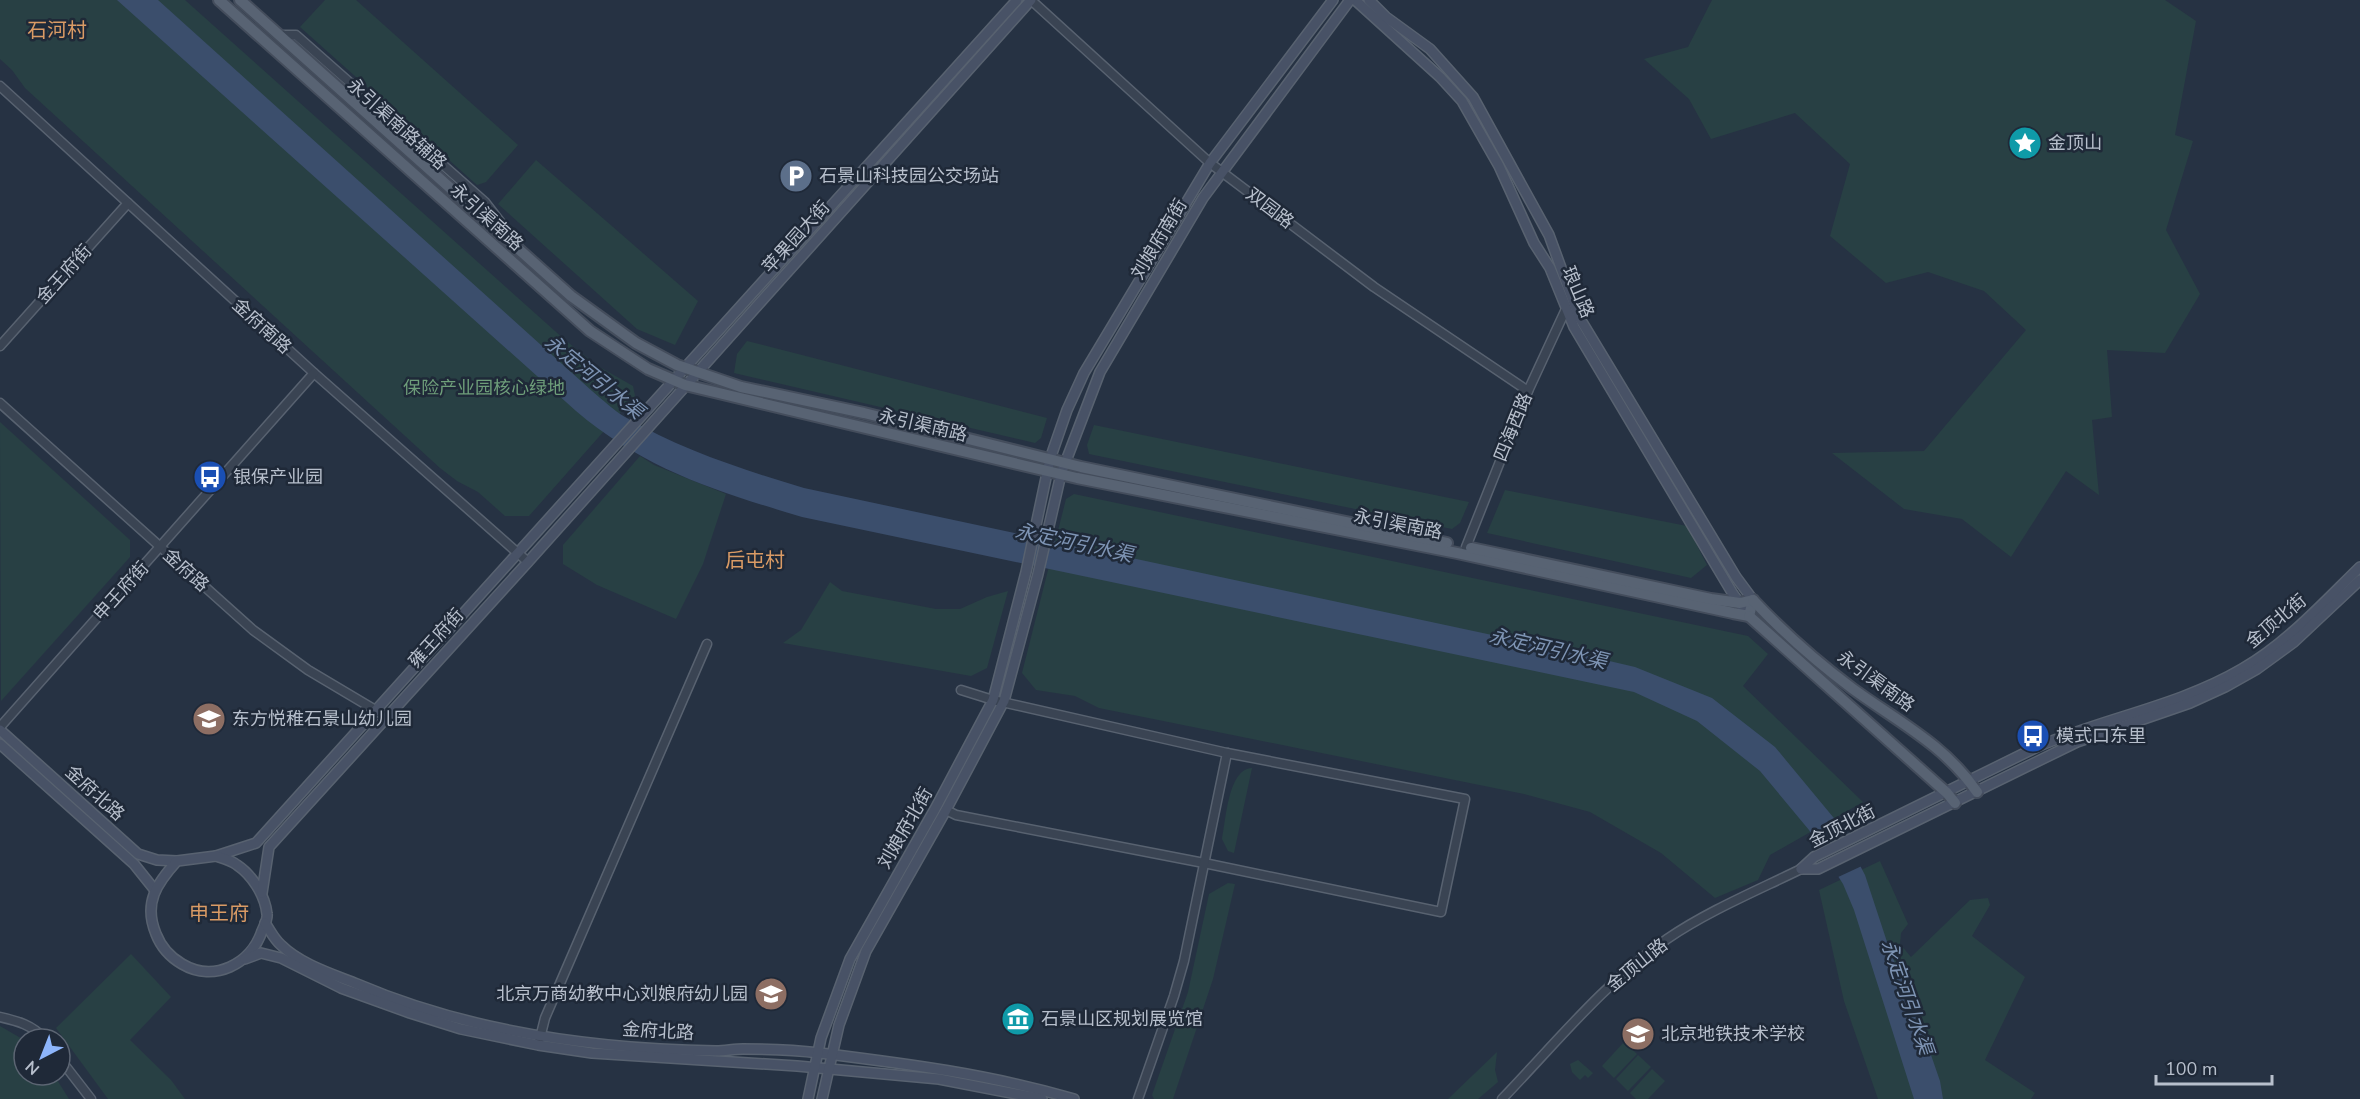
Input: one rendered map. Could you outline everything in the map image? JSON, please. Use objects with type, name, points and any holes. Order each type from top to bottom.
[{"type":"main road","name":"永引渠南路","points":[[219,0],[590,331],[624,355],[673,380],[685,385],[1049,471],[1063,469],[1740,603],[1752,600],[1838,677],[1910,727],[1970,782],[1977,792]]},
{"type":"main road","name":"永引渠南路","points":[[240,0],[527,258],[603,321],[636,343],[684,368],[741,387],[864,413],[1050,459],[1063,469],[1749,616],[1947,793],[1955,803]]},
{"type":"main road","name":"苹果园大街","points":[[648,408],[1017,0]]},
{"type":"main road","name":"苹果园大街","points":[[658,415],[1031,0]]},
{"type":"main road","name":"刘娘府南街","points":[[1038,521],[1050,459],[1067,410],[1084,373],[1210,163],[1333,0]]},
{"type":"main road","name":"刘娘府南街","points":[[1038,574],[1063,469],[1100,372],[1221,171],[1350,0]]},
{"type":"main road","name":"琅山路","points":[[1355,0],[1425,63],[1462,101],[1499,166],[1534,243],[1550,268],[1574,327],[1749,616]]},
{"type":"main road","name":"琅山路","points":[[1369,0],[1393,22],[1430,49],[1478,104],[1549,235],[1579,317],[1752,600]]},
{"type":"main road","points":[[707,343],[707,351],[716,350]]},
{"type":"main road","points":[[648,408],[656,409],[658,415]]},
{"type":"main road","name":"雍王府街","points":[[216,856],[256,843],[648,408]]},
{"type":"main road","name":"雍王府街","points":[[262,893],[269,847],[658,415]]},
{"type":"main road","name":"刘娘府北街","points":[[808,1099],[817,1053],[836,994],[855,950],[935,809],[993,700],[1038,521]]},
{"type":"main road","name":"金顶北街","points":[[1801,869],[1818,855],[2058,738],[2204,688],[2242,669],[2299,626],[2360,567]]},
{"type":"main road","name":"刘娘府北街","points":[[822,1099],[848,998],[866,951],[946,810],[1004,701],[1038,574]]},
{"type":"main road","name":"金顶北街","points":[[1801,869],[1818,869],[1866,847],[2086,738],[2190,703],[2225,687],[2257,669],[2294,642],[2360,580]]},
{"type":"main road","points":[[1749,616],[1752,600]]},
{"type":"main road","name":"金府北路","points":[[0,728],[138,854],[157,860],[177,861]]},
{"type":"main road","name":"金府北路","points":[[0,744],[134,864],[154,889]]},
{"type":"main road","points":[[216,856],[236,864],[249,876],[262,893],[267,915],[258,942],[245,959],[220,971],[207,973],[189,968],[174,960],[164,949],[152,926],[154,889],[177,861],[216,856]]},
{"type":"main road","name":"金府北路","points":[[266,923],[281,946],[300,958],[378,993],[476,1023],[592,1053],[939,1079],[1042,1099]]},
{"type":"main road","name":"金府北路","points":[[245,959],[261,953],[281,958],[341,988],[461,1029],[539,1040],[596,1044],[718,1051],[744,1049],[817,1053],[968,1073],[1074,1099]]},
{"type":"street","name":"双园路","points":[[1031,0],[1210,163],[1374,287],[1528,391]]},
{"type":"street","name":"金府南路","points":[[0,86],[314,373],[528,562]]},
{"type":"street","name":"金王府街","points":[[0,346],[128,203]]},
{"type":"street","name":"四海西路","points":[[1466,547],[1528,391],[1566,309]]},
{"type":"street","name":"申王府街","points":[[0,728],[314,373]]},
{"type":"street","name":"金府路","points":[[0,403],[253,630],[308,670],[387,717]]},
{"type":"street","points":[[539,1040],[545,1017],[707,644]]},
{"type":"street","points":[[946,810],[956,815],[1441,912],[1465,799],[1227,753],[993,700],[961,690]]},
{"type":"street","points":[[1138,1099],[1174,996],[1227,753]]},
{"type":"street","name":"金顶山路","points":[[1502,1099],[1607,988],[1667,939],[1732,903],[1801,869]]},
{"type":"street","points":[[0,1017],[29,1027]]},
{"type":"street","points":[[72,1074],[91,1099]]},
{"type":"green space","name":"保险产业园核心绿地","points":[[0,0],[185,0],[565,340],[598,366],[633,386],[635,396],[529,516],[505,516],[478,492],[457,481],[440,468],[25,88],[12,70],[0,59]]},
{"type":"green space","points":[[325,0],[356,0],[518,145],[486,182],[477,185],[300,27]]},
{"type":"green space","points":[[1712,0],[2165,0],[2196,21],[2175,135],[2193,141],[2166,230],[2200,294],[2165,353],[2107,350],[2112,417],[2092,420],[2099,495],[2066,471],[2011,557],[1962,519],[1904,509],[1832,453],[1924,451],[2026,330],[1984,291],[1928,272],[1886,283],[1830,236],[1850,164],[1795,113],[1711,139],[1689,99],[1644,59],[1688,47]]},
{"type":"green space","points":[[536,160],[698,301],[675,345],[637,329],[498,204]]},
{"type":"green space","points":[[747,341],[1047,418],[1041,438],[1035,443],[734,373],[737,354]]},
{"type":"green space","points":[[0,422],[130,540],[130,557],[1,701]]},
{"type":"green space","points":[[1094,425],[1469,502],[1460,523],[1452,529],[1089,454],[1087,445]]},
{"type":"green space","points":[[640,456],[654,465],[726,494],[703,564],[676,619],[597,585],[563,564],[563,545]]},
{"type":"green space","points":[[1505,490],[1687,526],[1707,565],[1691,578],[1487,533]]},
{"type":"green space","points":[[1074,494],[1748,636],[1768,654],[1743,686],[1863,802],[1770,855],[1758,880],[1715,898],[1661,853],[1590,812],[1524,794],[1099,708],[1075,696],[1036,690],[1022,673],[1066,499]]},
{"type":"green space","points":[[830,582],[842,591],[936,609],[960,609],[1008,591],[987,668],[971,676],[783,643],[801,630]]},
{"type":"green space","points":[[1252,768],[1234,853],[1228,851],[1222,839],[1227,808],[1238,777],[1244,771]]},
{"type":"green space","points":[[1880,861],[1908,924],[1901,933],[1900,944],[1911,957],[1970,900],[1988,898],[1990,905],[1972,936],[2025,977],[1985,1060],[2035,1093],[2031,1099],[1878,1099],[1844,1001],[1819,890]]},
{"type":"green space","points":[[1228,883],[1235,884],[1213,979],[1173,1099],[1154,1099],[1152,1095],[1188,992],[1209,894]]},
{"type":"green space","points":[[131,954],[171,997],[130,1040],[171,1080],[185,1099],[108,1099],[72,1050],[72,1027],[57,1027]]},
{"type":"green space","points":[[0,1026],[12,1033],[12,1087],[62,1087],[69,1099],[0,1099]]},
{"type":"green space","points":[[1624,1042],[1637,1054],[1614,1078],[1602,1066]]},
{"type":"green space","points":[[1497,1052],[1495,1070],[1498,1082],[1478,1099],[1448,1099]]},
{"type":"green space","points":[[1638,1055],[1651,1067],[1628,1091],[1616,1079]]},
{"type":"green space","points":[[1578,1060],[1593,1073],[1588,1078],[1585,1075],[1580,1080],[1572,1072],[1570,1064]]},
{"type":"green space","points":[[1652,1069],[1665,1081],[1648,1099],[1636,1099],[1630,1093]]},
{"type":"water","name":"永定河引水渠","points":[[117,0],[158,0],[608,405],[646,429],[690,449],[804,488],[1635,667],[1712,698],[1775,747],[1838,823],[1865,875],[1891,954],[1913,1003],[1940,1081],[1943,1099],[1914,1099],[1854,910],[1843,884],[1809,830],[1760,771],[1697,721],[1634,692],[802,517],[741,498],[683,476],[628,449],[576,411]]},
{"type":"pier","points":[[1842,825],[1864,865],[1836,878],[1811,839]]},
{"type":"place","name":"金顶山","points":[[2025,143]]},
{"type":"place","name":"石景山科技园公交场站","points":[[796,176]]},
{"type":"place","name":"银保产业园","points":[[210,477]]},
{"type":"place","name":"东方悦稚石景山幼儿园","points":[[209,719]]},
{"type":"place","name":"模式口东里","points":[[2033,736]]},
{"type":"place","name":"北京万商幼教中心刘娘府幼儿园","points":[[771,994]]},
{"type":"place","name":"石景山区规划展览馆","points":[[1018,1019]]},
{"type":"place","name":"北京地铁技术学校","points":[[1638,1034]]},
{"type":"district","name":"石河村","points":[[57,30]]},
{"type":"district","name":"后屯村","points":[[755,560]]},
{"type":"district","name":"申王府","points":[[219,913]]}]
